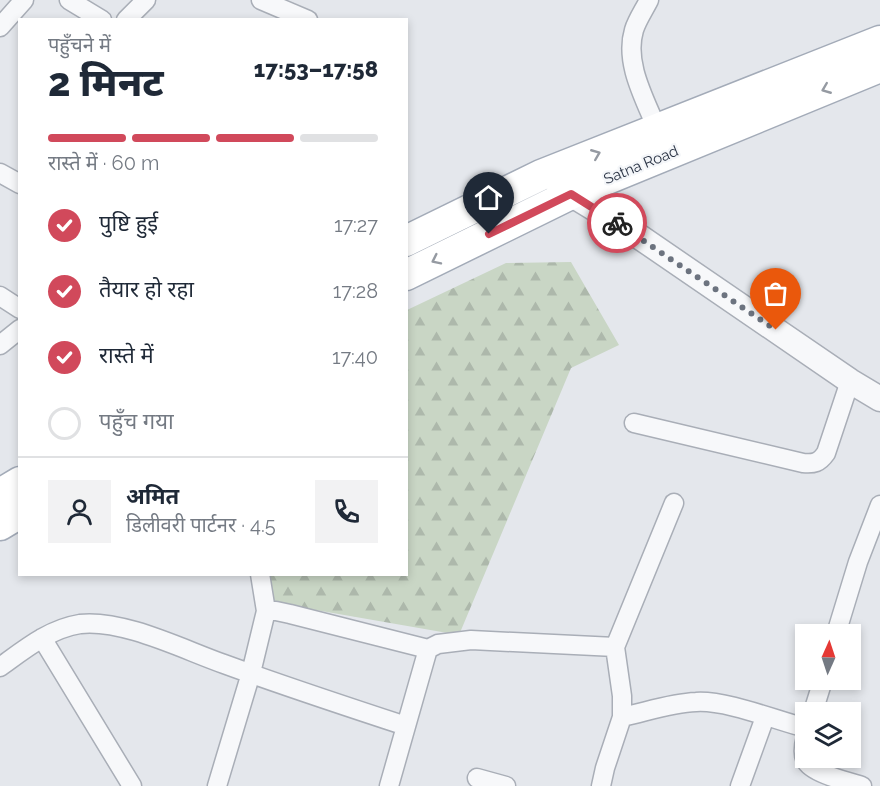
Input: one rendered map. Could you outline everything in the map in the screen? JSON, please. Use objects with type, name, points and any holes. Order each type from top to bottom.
[{"type":"main road","points":[[408,240],[541,175],[880,41]]},
{"type":"main road","name":"Satna Road","points":[[408,274],[571,194],[880,67]]},
{"type":"main road","points":[[0,525],[8,493]]},
{"type":"street","points":[[0,27],[24,0]]},
{"type":"street","points":[[69,0],[99,18]]},
{"type":"street","points":[[128,18],[146,0]]},
{"type":"street","points":[[261,0],[303,18]]},
{"type":"street","points":[[648,0],[634,29],[632,59],[657,129]]},
{"type":"street","points":[[541,175],[628,229],[849,381],[880,399]]},
{"type":"street","points":[[0,296],[18,308]]},
{"type":"street","points":[[0,345],[18,331]]},
{"type":"street","points":[[634,423],[814,464],[820,461],[826,453],[849,381]]},
{"type":"street","points":[[601,786],[622,717],[622,696],[615,646],[674,503]]},
{"type":"street","points":[[839,624],[858,562],[880,505]]},
{"type":"street","points":[[217,786],[251,674],[266,611],[260,576]]},
{"type":"street","points":[[266,611],[290,614],[428,649],[438,644],[471,640],[615,646]]},
{"type":"street","points":[[0,667],[55,631],[81,624],[112,626],[141,633],[251,674],[406,726]]},
{"type":"street","points":[[42,639],[132,786]]},
{"type":"street","points":[[389,786],[428,649]]},
{"type":"street","points":[[622,717],[694,702],[721,704],[795,725]]},
{"type":"street","points":[[740,786],[765,717]]},
{"type":"street","points":[[813,768],[862,786]]},
{"type":"street","points":[[477,778],[506,786]]},
{"type":"green space","points":[[571,262],[619,345],[571,368],[459,635],[264,601],[262,576],[408,576],[408,310],[506,263]]},
{"type":"way so far","points":[[617,223],[776,330]]},
{"type":"route","points":[[489,234],[571,194],[617,223]]}]
